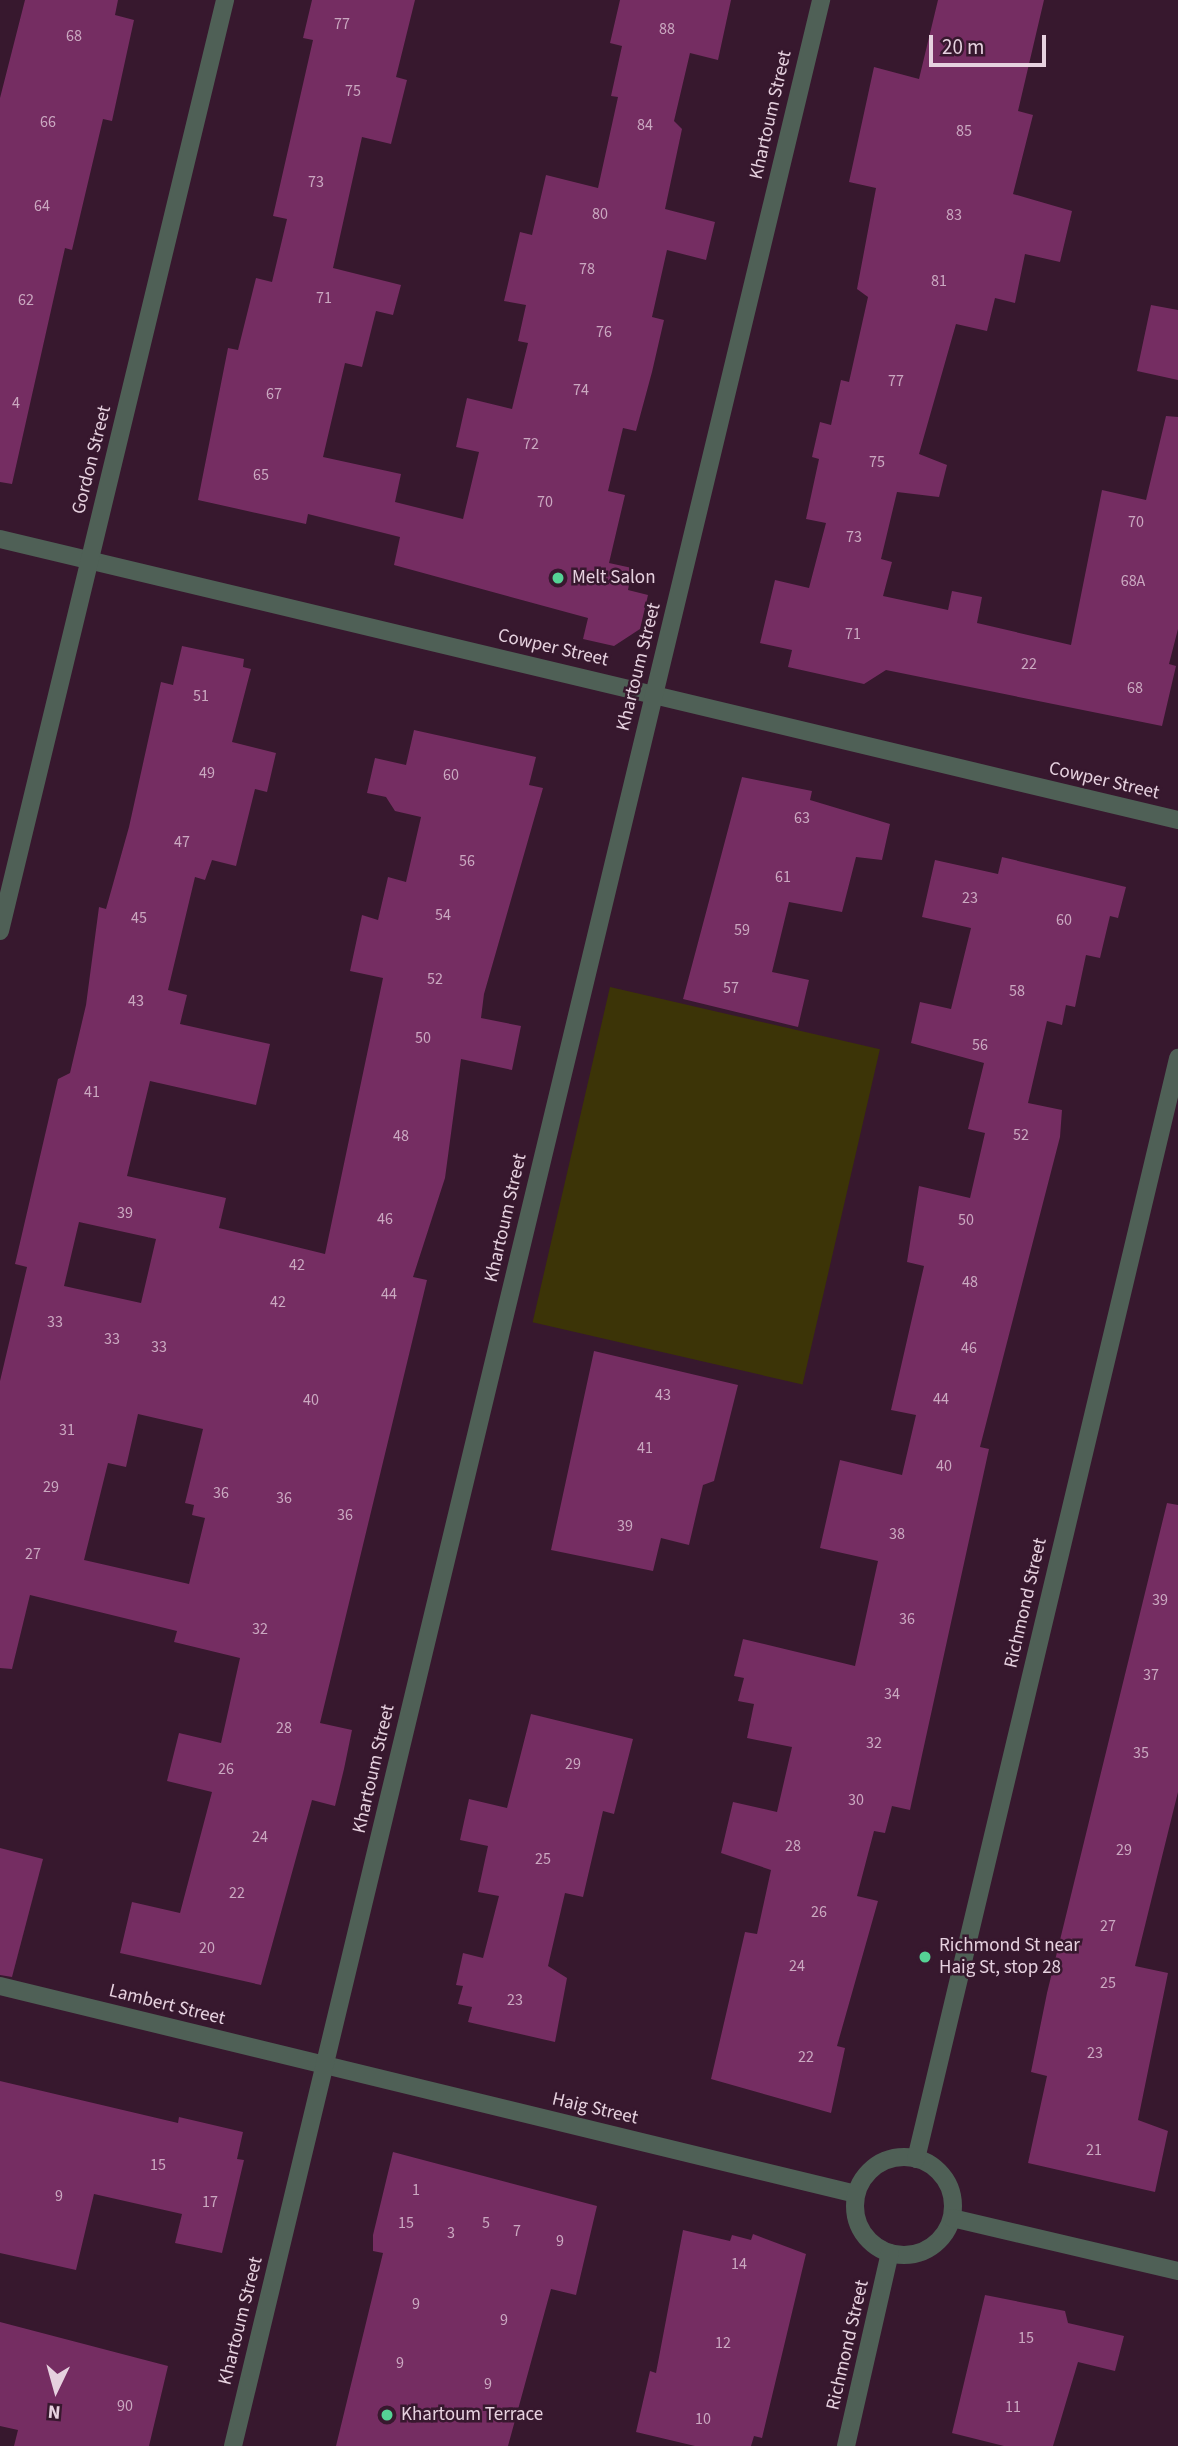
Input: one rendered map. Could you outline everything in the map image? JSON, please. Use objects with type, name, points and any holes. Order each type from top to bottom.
[{"type":"street","name":"Gordon Street","points":[[0,931],[225,0]]},
{"type":"street","name":"Khartoum Street","points":[[233,2446],[821,0]]},
{"type":"street","name":"Cowper Street","points":[[0,539],[1178,820]]},
{"type":"street","name":"Richmond Street","points":[[916,2159],[1178,1058]]},
{"type":"street","name":"Lambert Street","points":[[0,1986],[324,2066]]},
{"type":"street","name":"Haig Street","points":[[324,2066],[856,2194]]},
{"type":"street","points":[[916,2159],[950,2188],[952,2218],[935,2244],[906,2255],[890,2253],[861,2230],[856,2194],[885,2161],[916,2159]]},
{"type":"street","points":[[952,2218],[1178,2271]]},
{"type":"street","name":"Richmond Street","points":[[846,2446],[890,2253]]},
{"type":"shaded area","points":[[610,987],[880,1049],[803,1384],[533,1322]]},
{"type":"building","points":[[25,0],[118,0],[115,15],[134,20],[112,121],[103,119],[72,250],[65,248],[12,484],[0,482],[0,98]]},
{"type":"building","points":[[312,0],[415,0],[396,77],[407,80],[391,144],[362,137],[333,268],[401,285],[393,315],[376,311],[362,367],[345,363],[323,457],[401,474],[395,502],[463,519],[479,452],[456,447],[467,398],[512,409],[528,343],[518,341],[526,305],[504,301],[520,232],[532,235],[546,175],[598,188],[618,97],[611,96],[622,46],[610,43],[620,0],[731,0],[718,60],[690,53],[674,121],[682,129],[665,209],[715,222],[706,260],[667,250],[652,317],[664,320],[652,372],[636,431],[623,428],[608,491],[625,495],[609,563],[632,568],[628,590],[648,595],[640,629],[614,646],[583,639],[588,618],[394,565],[400,537],[308,514],[306,524],[198,500],[228,348],[238,350],[256,278],[272,282],[287,219],[273,216],[313,40],[303,38]]},
{"type":"building","points":[[938,0],[1044,0],[1018,111],[1033,115],[1013,194],[1072,211],[1060,262],[1025,254],[1015,303],[995,298],[987,331],[956,324],[919,454],[947,465],[939,497],[897,492],[881,559],[892,562],[883,596],[948,610],[952,591],[982,597],[977,623],[1071,645],[1102,490],[1146,500],[1166,416],[1178,417],[1178,629],[1169,664],[1176,666],[1162,726],[886,670],[864,684],[788,667],[792,650],[760,643],[775,580],[809,588],[826,523],[806,519],[819,459],[812,457],[820,422],[831,425],[841,380],[849,382],[868,297],[857,289],[876,188],[849,182],[874,67],[919,79]]},
{"type":"building","points":[[1151,305],[1178,310],[1178,380],[1137,371]]},
{"type":"building","points":[[182,646],[244,659],[243,667],[251,669],[232,742],[276,753],[267,792],[255,789],[236,866],[212,860],[205,880],[195,877],[168,990],[187,995],[180,1024],[270,1044],[256,1105],[150,1081],[127,1176],[226,1198],[219,1228],[325,1254],[383,978],[350,971],[362,915],[378,920],[388,877],[406,882],[421,817],[395,811],[386,797],[367,793],[375,758],[406,765],[414,730],[536,757],[529,785],[543,788],[484,994],[481,1018],[521,1026],[512,1070],[461,1059],[445,1178],[413,1277],[427,1280],[320,1723],[352,1730],[344,1769],[335,1806],[312,1800],[261,1985],[120,1953],[132,1902],[180,1913],[212,1792],[167,1781],[179,1733],[221,1743],[240,1658],[174,1642],[177,1631],[30,1595],[12,1669],[0,1668],[0,1381],[27,1267],[15,1264],[58,1079],[70,1073],[86,1005],[99,907],[106,909],[129,827],[161,682],[173,685]],"holes":[[[79,1222],[156,1239],[141,1303],[64,1286]],[[138,1414],[203,1429],[185,1503],[194,1505],[192,1515],[205,1518],[189,1584],[84,1560],[108,1463],[126,1467]]]},
{"type":"building","points":[[742,777],[812,791],[810,800],[890,824],[882,860],[856,857],[842,912],[789,902],[772,972],[809,980],[798,1027],[683,999]]},
{"type":"building","points":[[1002,857],[1126,887],[1118,918],[1110,916],[1100,958],[1086,955],[1075,1007],[1066,1005],[1062,1025],[1047,1021],[1028,1103],[1062,1110],[1060,1137],[980,1447],[989,1449],[910,1810],[892,1806],[885,1833],[874,1831],[857,1896],[878,1901],[837,2046],[845,2048],[831,2113],[711,2079],[745,1932],[757,1934],[771,1870],[721,1853],[733,1802],[777,1812],[792,1747],[747,1738],[754,1704],[738,1701],[744,1678],[734,1676],[743,1639],[855,1666],[878,1561],[820,1548],[840,1460],[902,1475],[916,1415],[891,1410],[924,1266],[907,1262],[919,1186],[970,1198],[985,1133],[968,1129],[984,1063],[911,1043],[920,1002],[951,1009],[971,928],[922,917],[935,860],[998,874]]},
{"type":"building","points":[[594,1351],[738,1385],[714,1481],[703,1485],[689,1545],[661,1538],[653,1571],[551,1550]]},
{"type":"building","points":[[1167,1503],[1178,1505],[1178,1792],[1135,1966],[1168,1973],[1138,2120],[1168,2131],[1155,2192],[1028,2163],[1047,2076],[1031,2072],[1047,1993]]},
{"type":"building","points":[[531,1714],[633,1739],[614,1814],[603,1811],[583,1897],[565,1893],[548,1966],[567,1978],[555,2042],[468,2022],[472,2007],[458,2004],[463,1986],[456,1985],[463,1953],[483,1958],[499,1896],[478,1892],[488,1846],[460,1840],[469,1799],[507,1808]]},
{"type":"building","points":[[0,1848],[43,1859],[12,1977],[0,1975]]},
{"type":"building","points":[[0,2081],[178,2123],[179,2117],[243,2132],[237,2159],[244,2160],[222,2253],[175,2243],[182,2214],[94,2194],[76,2270],[0,2253]]},
{"type":"building","points":[[393,2152],[597,2206],[576,2295],[551,2289],[508,2446],[336,2446],[383,2253],[373,2251],[373,2235]]},
{"type":"building","points":[[683,2230],[730,2241],[732,2235],[751,2240],[753,2234],[806,2254],[762,2438],[754,2436],[751,2446],[695,2446],[636,2432],[650,2371],[656,2373]]},
{"type":"building","points":[[985,2295],[1065,2311],[1068,2323],[1124,2336],[1115,2371],[1078,2362],[1053,2446],[1004,2446],[952,2433]]},
{"type":"building","points":[[0,2322],[168,2366],[149,2446],[14,2446],[18,2430],[0,2426]]},
{"type":"place","name":"Melt Salon","points":[[558,578]]},
{"type":"place","name":"Richmond St near Haig St, stop 28","points":[[925,1957]]},
{"type":"place","name":"Khartoum Terrace","points":[[387,2415]]}]
